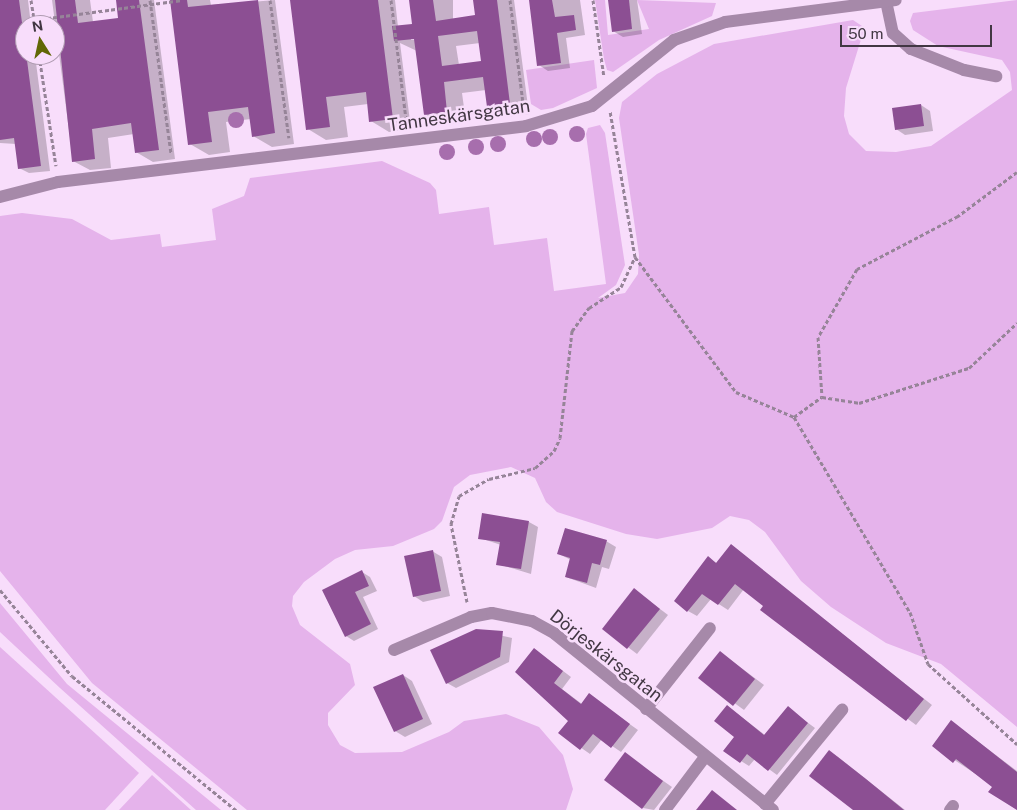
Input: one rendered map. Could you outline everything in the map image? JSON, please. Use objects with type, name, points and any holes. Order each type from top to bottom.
[{"type":"street","name":"Tanneskärsgatan","points":[[0,197],[58,182],[526,126],[607,98],[674,40],[725,22],[891,1]]},
{"type":"street","points":[[891,1],[893,33],[911,49],[964,70],[996,76]]},
{"type":"street","name":"Dörjeskärsgatan","points":[[394,650],[471,617],[492,613],[532,621],[555,634],[769,807]]},
{"type":"street","points":[[646,709],[710,628]]},
{"type":"street","points":[[769,807],[842,710]]},
{"type":"street","points":[[665,810],[705,757]]},
{"type":"path","points":[[31,0],[33,15]]},
{"type":"path","points":[[65,15],[151,2],[181,0]]},
{"type":"path","points":[[270,0],[292,155]]},
{"type":"path","points":[[391,0],[409,141]]},
{"type":"path","points":[[510,0],[526,126]]},
{"type":"path","points":[[593,0],[607,98],[634,257],[736,392],[794,417],[910,612],[928,664],[1017,744]]},
{"type":"path","points":[[151,2],[174,168]]},
{"type":"path","points":[[40,65],[58,182]]},
{"type":"path","points":[[822,397],[818,337],[857,269],[958,216],[1017,172]]},
{"type":"path","points":[[471,617],[452,542],[451,524],[459,496],[489,479],[535,468],[554,451],[562,429],[572,331],[589,308],[621,287],[634,257]]},
{"type":"path","points":[[794,417],[822,397],[859,403],[969,368],[1017,323]]},
{"type":"path","points":[[0,590],[84,687],[236,810]]},
{"type":"shaded area","points":[[595,0],[605,0],[608,35],[649,29],[637,0],[716,3],[712,16],[659,40],[613,72],[607,70],[604,59]]},
{"type":"shaded area","points":[[1017,0],[1017,727],[941,664],[886,643],[831,607],[801,581],[765,532],[749,520],[730,516],[712,528],[657,539],[626,534],[557,512],[546,502],[535,478],[511,467],[470,475],[454,487],[442,521],[434,529],[393,546],[355,550],[335,559],[304,582],[293,596],[292,606],[300,625],[350,664],[355,685],[328,713],[328,725],[340,745],[355,753],[402,752],[449,732],[464,721],[506,714],[539,727],[563,755],[573,789],[566,810],[247,810],[92,683],[0,571],[0,216],[22,213],[72,219],[111,240],[160,234],[162,247],[216,240],[212,209],[244,196],[250,178],[382,161],[430,183],[436,190],[439,214],[489,207],[494,245],[547,238],[554,291],[606,284],[586,134],[588,128],[600,125],[605,133],[625,265],[616,285],[598,298],[625,293],[638,274],[639,255],[619,118],[622,102],[657,74],[714,44],[853,20],[862,26],[863,33],[846,88],[844,116],[849,134],[866,151],[896,152],[931,146],[1012,90],[1010,72],[1002,60],[938,46],[913,30],[910,21],[913,13]]},
{"type":"shaded area","points":[[594,60],[597,88],[553,108],[541,110],[531,104],[526,70]]},
{"type":"shaded area","points":[[0,603],[67,684],[221,810],[196,810],[0,632]]},
{"type":"shaded area","points":[[0,647],[139,773],[105,810],[0,810]]},
{"type":"shaded area","points":[[152,775],[191,810],[119,810]]},
{"type":"building","points":[[0,0],[19,0],[21,15],[15,15],[15,65],[28,65],[41,166],[18,169],[14,138],[0,140]]},
{"type":"building","points":[[55,0],[75,0],[78,23],[118,18],[116,0],[139,0],[159,150],[135,153],[131,123],[92,129],[95,159],[72,162],[62,65],[65,65],[65,15],[57,15]]},
{"type":"building","points":[[170,0],[187,0],[188,7],[258,0],[275,133],[252,137],[248,107],[208,112],[212,142],[188,145]]},
{"type":"building","points":[[290,0],[378,0],[393,119],[369,122],[366,92],[326,97],[330,127],[306,130]]},
{"type":"building","points":[[409,0],[433,0],[436,21],[475,15],[473,0],[497,0],[510,104],[487,107],[483,77],[444,82],[447,112],[424,115],[414,39],[394,41],[392,26],[412,24]],"holes":[[[477,31],[481,61],[442,66],[438,36]]]},
{"type":"building","points":[[529,0],[552,0],[555,17],[574,15],[576,30],[557,33],[561,63],[537,66]]},
{"type":"building","points":[[608,0],[629,0],[632,29],[612,32]]},
{"type":"building","points":[[921,104],[924,126],[895,130],[892,108]]},
{"type":"building","points":[[482,513],[529,521],[521,569],[496,565],[500,542],[478,539]]},
{"type":"building","points":[[565,528],[607,540],[600,565],[592,563],[587,583],[565,577],[570,558],[557,554]]},
{"type":"building","points":[[731,544],[924,699],[906,721],[760,610],[763,606],[735,584],[718,605],[702,594],[687,612],[674,601],[708,556],[716,563]]},
{"type":"building","points":[[433,550],[441,591],[413,597],[404,556]]},
{"type":"building","points":[[362,570],[369,586],[355,592],[371,624],[345,637],[322,590]]},
{"type":"building","points":[[634,588],[660,609],[627,649],[602,629]]},
{"type":"building","points":[[476,629],[503,631],[500,657],[446,684],[430,650]]},
{"type":"building","points":[[534,648],[563,671],[554,683],[581,704],[589,693],[630,724],[611,748],[593,734],[580,750],[558,733],[568,721],[515,672]]},
{"type":"building","points":[[720,651],[755,679],[733,706],[698,678]]},
{"type":"building","points":[[403,674],[423,719],[394,732],[373,687]]},
{"type":"building","points":[[727,705],[764,735],[788,706],[808,723],[768,771],[747,754],[740,763],[723,751],[734,737],[714,721]]},
{"type":"building","points":[[951,720],[1017,772],[1017,810],[988,792],[992,787],[956,759],[953,763],[932,746]]},
{"type":"building","points":[[829,750],[904,810],[853,810],[809,776]]},
{"type":"building","points":[[625,752],[663,781],[642,809],[604,780]]},
{"type":"building","points":[[712,790],[737,810],[696,810]]}]
